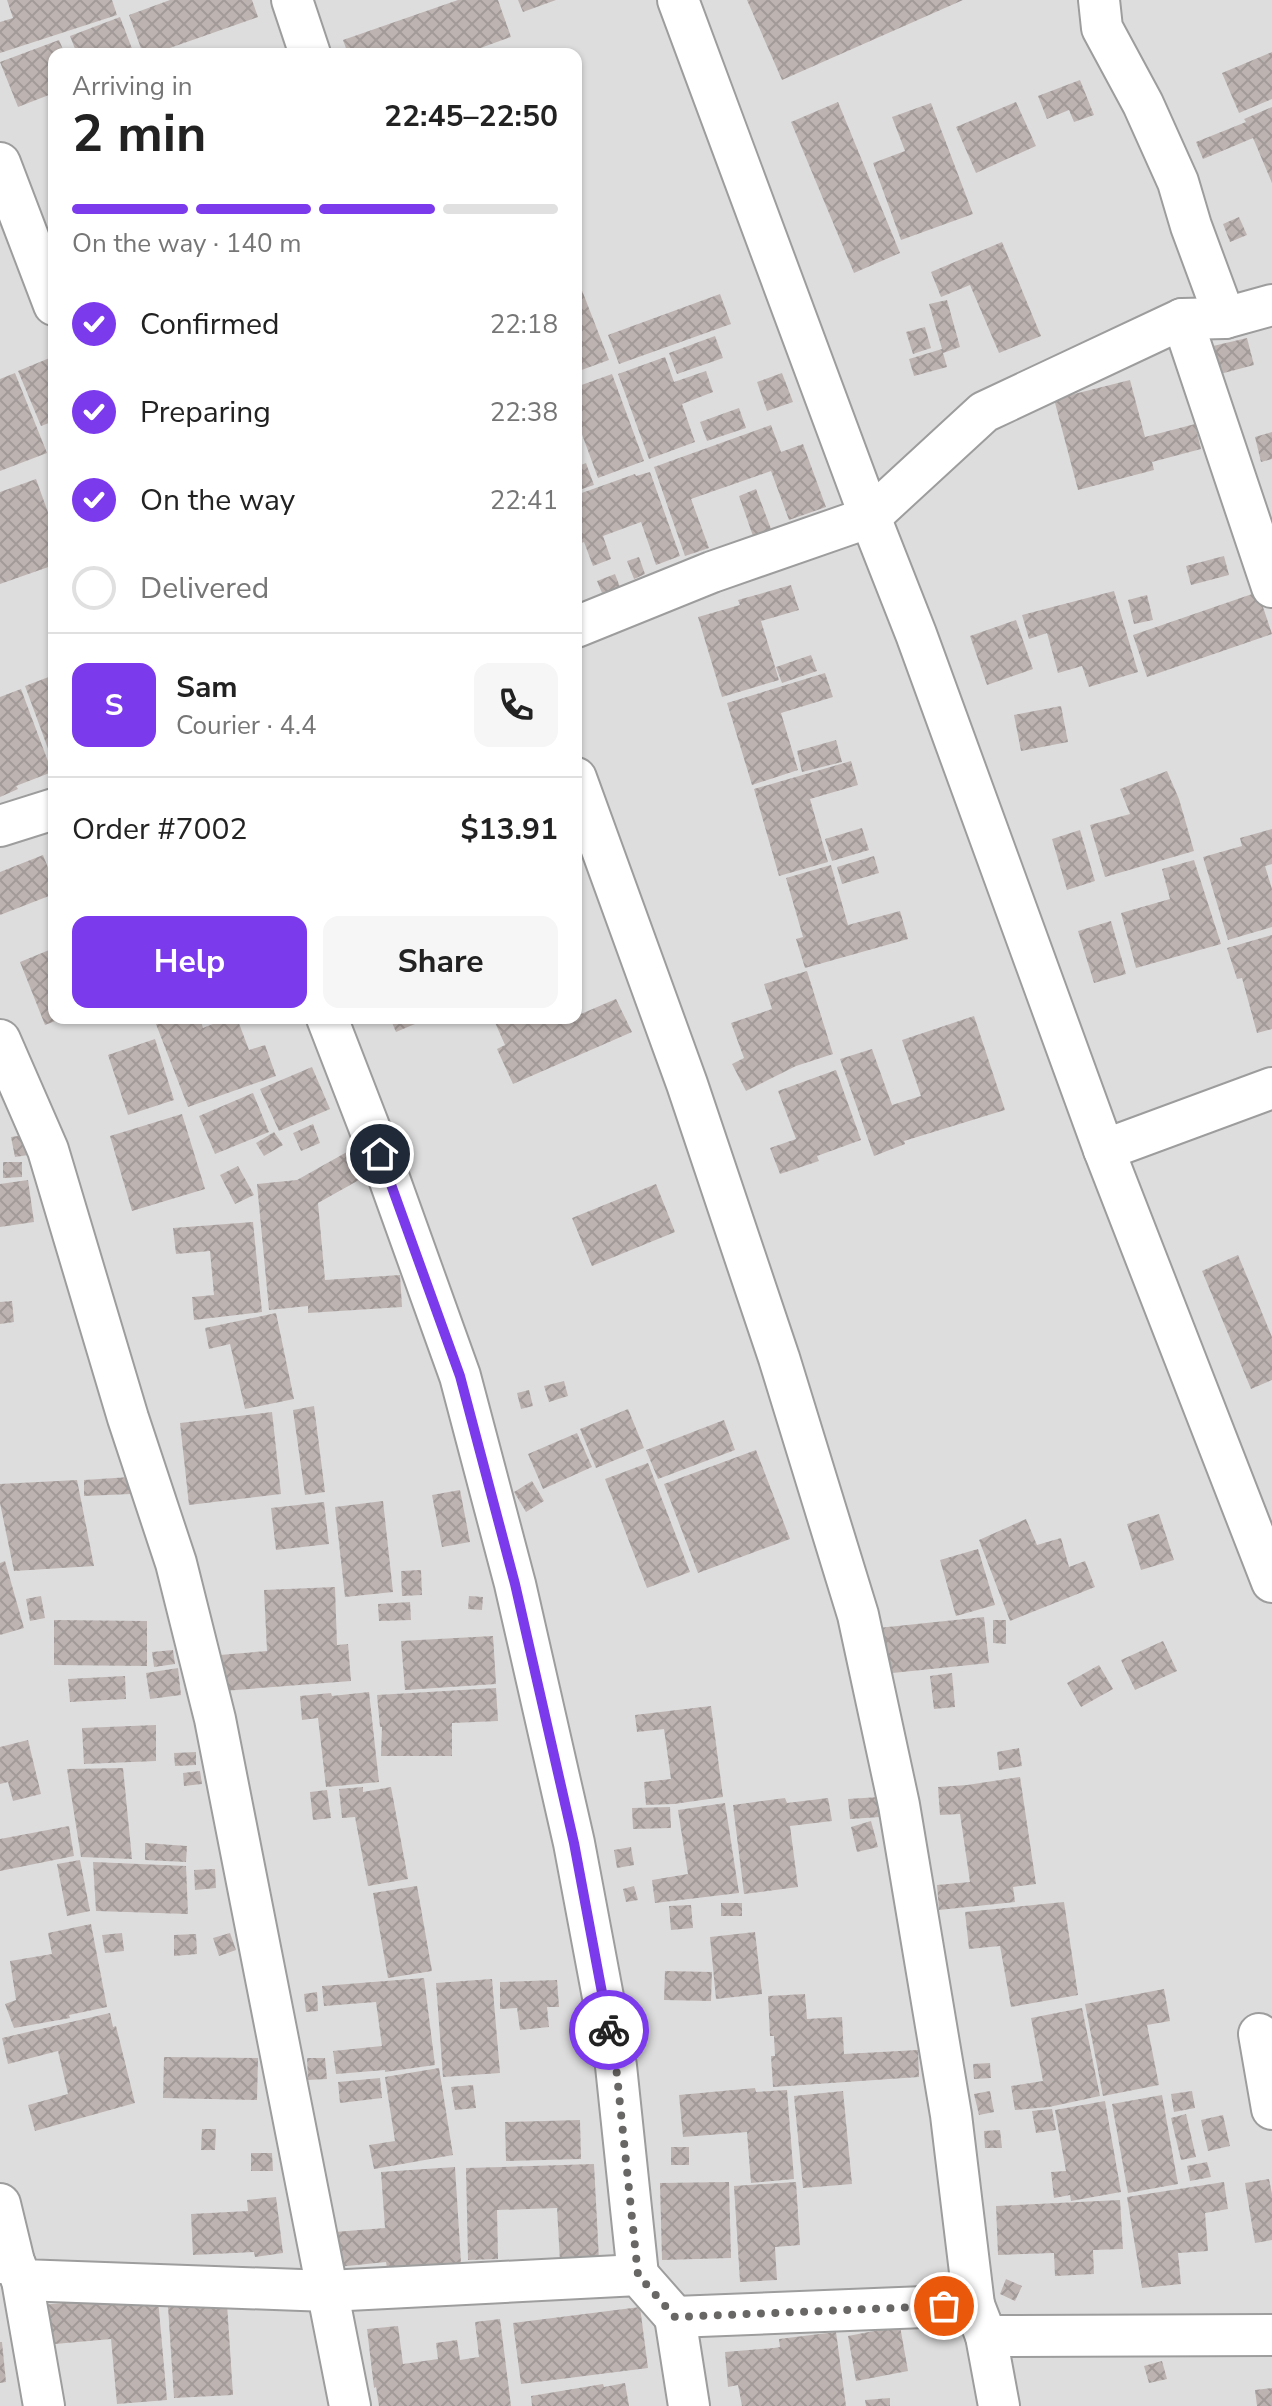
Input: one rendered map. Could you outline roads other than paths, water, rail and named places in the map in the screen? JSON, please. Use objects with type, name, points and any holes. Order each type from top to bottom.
[{"type":"street","points":[[292,0],[308,48]]},
{"type":"street","points":[[678,0],[916,634],[1104,1150],[1272,1582]]},
{"type":"street","points":[[1099,0],[1102,28],[1143,104],[1178,182],[1225,318]]},
{"type":"street","points":[[0,163],[48,289]]},
{"type":"street","points":[[582,625],[712,572],[870,517],[984,412],[1182,319],[1225,318],[1272,305]]},
{"type":"street","points":[[1182,319],[1272,587]]},
{"type":"street","points":[[582,795],[692,1098],[779,1358],[858,1615],[899,1805],[951,2115],[980,2320],[999,2406]]},
{"type":"street","points":[[0,826],[48,811]]},
{"type":"street","points":[[329,1024],[460,1376],[515,1584],[574,1843],[616,2066],[638,2275],[675,2317],[689,2406]]},
{"type":"street","points":[[0,1040],[48,1150],[123,1403],[176,1563],[215,1719],[350,2406]]},
{"type":"street","points":[[1104,1150],[1272,1088]]},
{"type":"street","points":[[1259,2034],[1272,2109]]},
{"type":"street","points":[[0,2204],[44,2406]]},
{"type":"street","points":[[12,2268],[328,2291],[638,2275]]},
{"type":"street","points":[[675,2317],[980,2320],[1272,2335]]}]
